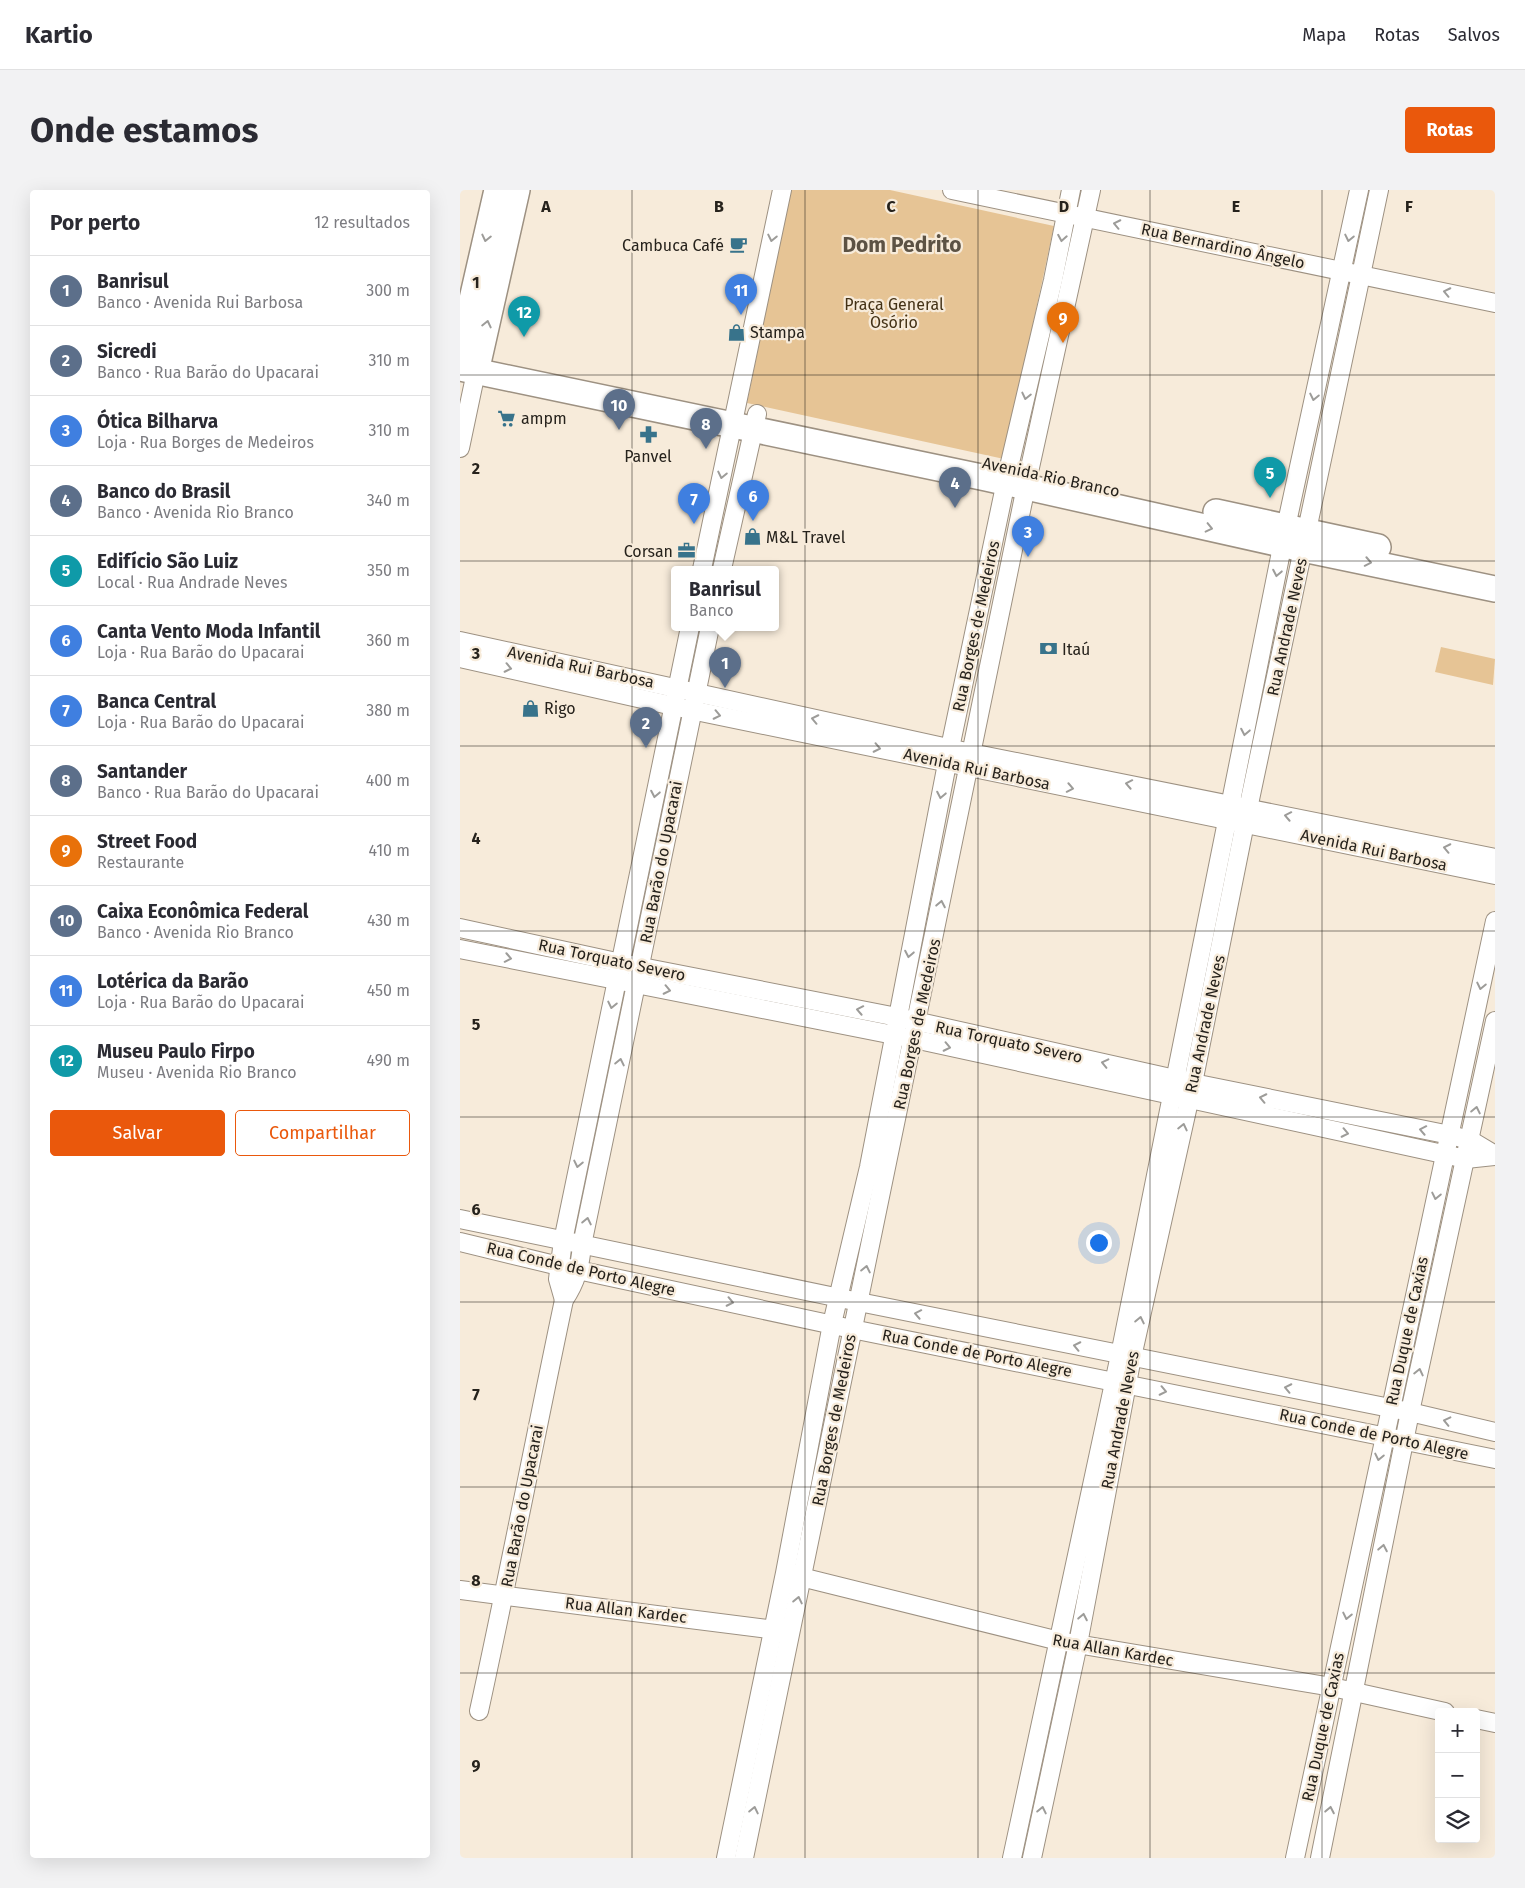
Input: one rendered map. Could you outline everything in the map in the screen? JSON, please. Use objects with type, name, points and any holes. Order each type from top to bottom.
[{"type":"street","points":[[485,288],[497,190]]},
{"type":"street","points":[[460,443],[466,358],[485,288],[517,190]]},
{"type":"street","points":[[722,566],[744,419],[782,190]]},
{"type":"street","name":"Rua Bernardino Ângelo","points":[[952,190],[1495,302]]},
{"type":"street","name":"Rua Borges de Medeiros","points":[[1061,283],[1066,214],[1071,190]]},
{"type":"street","name":"Rua Borges de Medeiros","points":[[746,1851],[782,1631],[785,1573],[832,1324],[840,1298],[869,1167],[948,756],[992,545],[1017,478],[1061,283],[1085,217],[1091,190]]},
{"type":"street","name":"Rua Andrade Neves","points":[[1167,1161],[1173,1087],[1230,812],[1295,538],[1322,463],[1379,190]]},
{"type":"street","points":[[1357,197],[1375,208]]},
{"type":"street","name":"Rua Andrade Neves","points":[[1032,1858],[1078,1644],[1094,1516],[1120,1382],[1167,1161],[1191,1091],[1247,816],[1295,538],[1300,461],[1357,197]]},
{"type":"street","name":"Avenida Rio Branco","points":[[466,358],[610,393],[744,419],[1438,568],[1495,572]]},
{"type":"street","points":[[703,566],[744,419]]},
{"type":"street","points":[[1300,461],[1322,463]]},
{"type":"street","name":"Rua Borges de Medeiros","points":[[726,1858],[782,1631],[803,1577],[852,1329],[918,1022],[984,686],[1013,551],[1017,478]]},
{"type":"street","points":[[992,545],[1013,551]]},
{"type":"street","name":"Avenida Rio Branco","points":[[1438,568],[1495,589]]},
{"type":"street","name":"Rua Barão do Upacarai","points":[[564,1300],[558,1279],[562,1241],[689,631]]},
{"type":"street","name":"Rua Barão do Upacarai","points":[[478,1711],[505,1594],[530,1457],[564,1300],[575,1284],[580,1269],[582,1245],[693,701],[709,631]]},
{"type":"street","name":"Avenida Rui Barbosa","points":[[460,641],[551,669],[948,756],[1375,842],[1495,858]]},
{"type":"street","name":"Avenida Rui Barbosa","points":[[460,658],[551,669]]},
{"type":"street","points":[[964,682],[984,686]]},
{"type":"street","points":[[660,769],[678,774]]},
{"type":"street","points":[[649,824],[668,829]]},
{"type":"street","name":"Avenida Rui Barbosa","points":[[1375,842],[1495,875]]},
{"type":"street","name":"Rua Duque de Caxias","points":[[1295,1858],[1495,921]]},
{"type":"street","name":"Rua Torquato Severo","points":[[460,928],[619,972]]},
{"type":"street","name":"Rua Torquato Severo","points":[[460,949],[638,975],[742,987],[897,1017],[993,1038],[1191,1091],[1315,1127],[1466,1159],[1495,1155]]},
{"type":"street","points":[[1201,952],[1219,954]]},
{"type":"street","name":"Rua Torquato Severo","points":[[638,975],[740,1004],[989,1056],[1173,1087]]},
{"type":"street","points":[[740,1004],[742,987]]},
{"type":"street","points":[[1477,1008],[1495,1011]]},
{"type":"street","name":"Rua Duque de Caxias","points":[[1320,1858],[1410,1412],[1495,1021]]},
{"type":"street","points":[[989,1056],[993,1038]]},
{"type":"street","name":"Rua Torquato Severo","points":[[1191,1091],[1318,1109],[1450,1135],[1470,1140],[1495,1155]]},
{"type":"street","points":[[882,1098],[901,1102]]},
{"type":"street","points":[[591,1105],[610,1108]]},
{"type":"street","points":[[1315,1127],[1318,1109]]},
{"type":"street","points":[[869,1167],[886,1170]]},
{"type":"street","name":"Rua Conde de Porto Alegre","points":[[460,1219],[859,1302],[1410,1412],[1495,1432]]},
{"type":"street","name":"Rua Conde de Porto Alegre","points":[[460,1242],[559,1266],[852,1329],[1495,1459]]},
{"type":"street","points":[[696,1294],[703,1270]]},
{"type":"street","points":[[1417,1284],[1437,1288]]},
{"type":"street","points":[[986,1355],[992,1329]]},
{"type":"street","points":[[1259,1410],[1266,1384]]},
{"type":"street","points":[[806,1465],[824,1470]]},
{"type":"street","name":"Rua Andrade Neves","points":[[1012,1858],[1059,1641],[1094,1516]]},
{"type":"street","name":"Rua Allan Kardec","points":[[785,1573],[1059,1641],[1332,1687],[1435,1710]]},
{"type":"street","points":[[1355,1576],[1376,1582]]},
{"type":"street","name":"Rua Allan Kardec","points":[[460,1590],[505,1594],[782,1631]]},
{"type":"street","points":[[1480,1720],[1495,1723]]},
{"type":"street","points":[[730,1840],[746,1851]]},
{"type":"green space","name":"Praça General Osório","points":[[791,190],[890,190],[1054,226],[1004,459],[747,403]]},
{"type":"green space","points":[[1441,647],[1495,659],[1493,685],[1435,672]]},
{"type":"place","name":"Cambuca Café","points":[[738,245]]},
{"type":"place","name":"Lotérica da Barão","points":[[741,315]]},
{"type":"place","name":"Stampa","points":[[736,332]]},
{"type":"place","name":"Museu Paulo Firpo","points":[[524,337]]},
{"type":"place","name":"Street Food","points":[[1063,343]]},
{"type":"place","name":"ampm","points":[[507,418]]},
{"type":"place","name":"Caixa Econômica Federal","points":[[619,430]]},
{"type":"place","name":"Panvel","points":[[648,435]]},
{"type":"place","name":"Santander","points":[[706,449]]},
{"type":"place","name":"Edifício São Luiz","points":[[1270,498]]},
{"type":"place","name":"Banco do Brasil","points":[[955,508]]},
{"type":"place","name":"Canta Vento Moda Infantil","points":[[753,521]]},
{"type":"place","name":"Banca Central","points":[[694,524]]},
{"type":"place","name":"M&L Travel","points":[[752,537]]},
{"type":"place","name":"Corsan","points":[[687,551]]},
{"type":"place","name":"Ótica Bilharva","points":[[1028,557]]},
{"type":"place","name":"Itaú","points":[[1048,649]]},
{"type":"place","name":"Banrisul","points":[[725,688]]},
{"type":"place","name":"Rigo","points":[[530,708]]},
{"type":"place","name":"Sicredi","points":[[646,748]]},
{"type":"district","name":"Dom Pedrito","points":[[902,245]]}]
